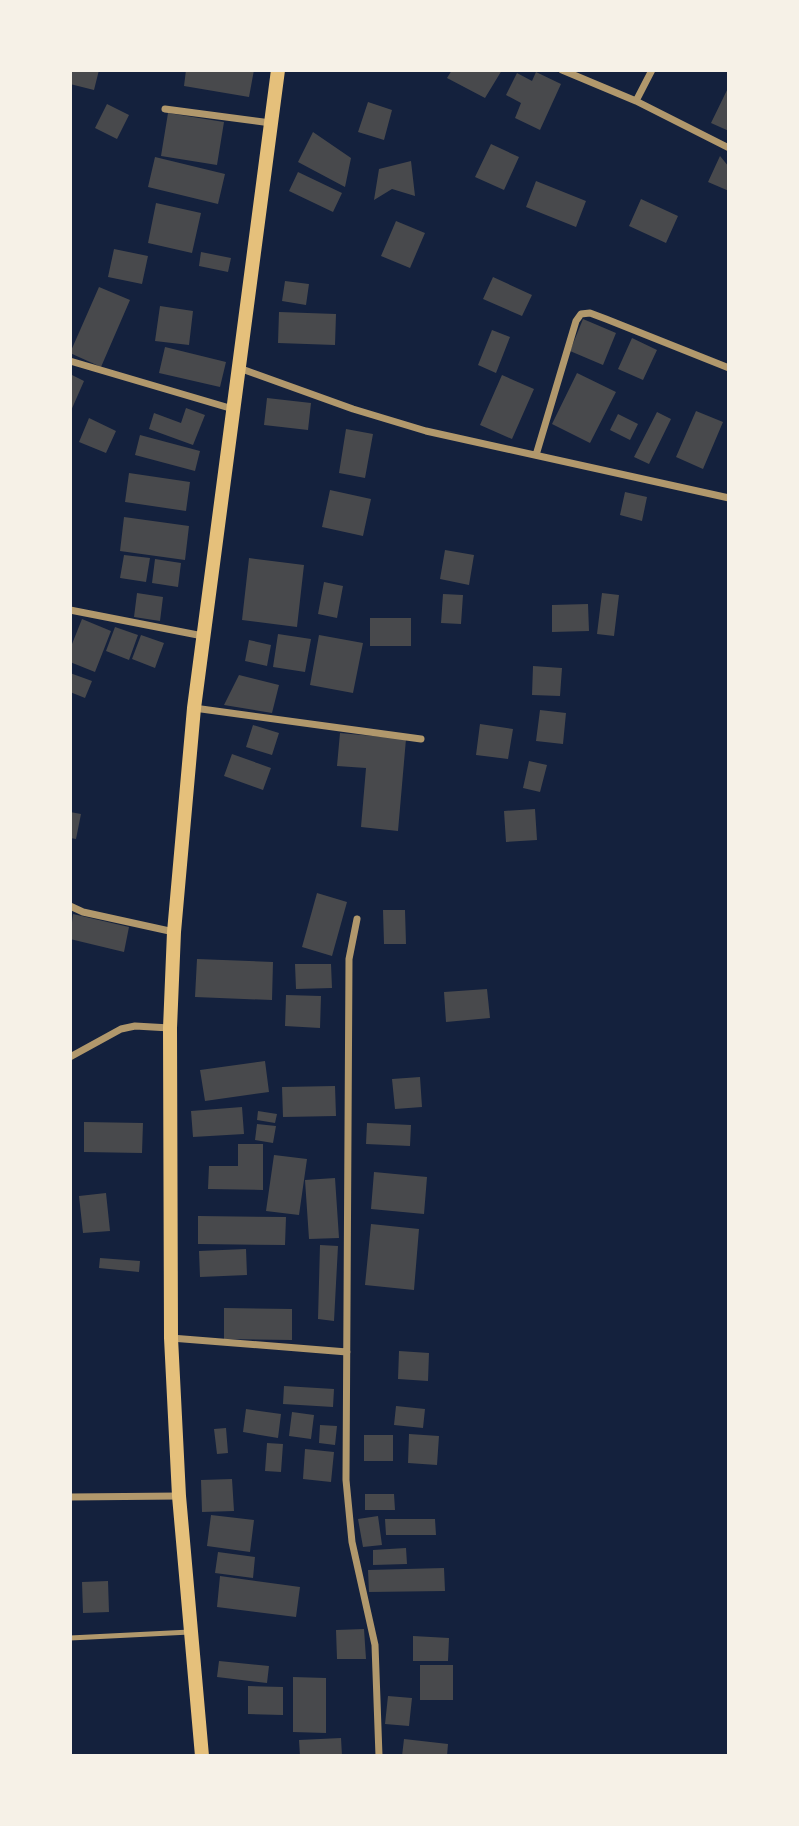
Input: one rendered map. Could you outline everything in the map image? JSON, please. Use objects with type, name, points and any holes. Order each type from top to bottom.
[{"type":"main road","points":[[202,1756],[179,1496],[171,1338],[170,1028],[174,932],[194,708],[278,70]]},
{"type":"street","points":[[562,70],[636,101],[729,148]]},
{"type":"street","points":[[636,101],[652,70]]},
{"type":"street","points":[[164,109],[271,123]]},
{"type":"street","points":[[536,455],[576,321],[581,314],[590,313],[729,368]]},
{"type":"street","points":[[70,361],[233,409]]},
{"type":"street","points":[[239,368],[353,409],[426,431],[729,498]]},
{"type":"street","points":[[70,610],[203,637]]},
{"type":"street","points":[[194,708],[421,739]]},
{"type":"street","points":[[70,906],[83,912],[174,932]]},
{"type":"street","points":[[357,919],[349,959],[346,1480],[352,1542],[375,1645],[379,1756]]},
{"type":"street","points":[[70,1057],[121,1029],[170,1028]]},
{"type":"street","points":[[171,1338],[347,1352]]},
{"type":"street","points":[[70,1497],[179,1496]]},
{"type":"lane","points":[[70,1638],[190,1632]]},
{"type":"building","points":[[70,70],[99,70],[94,90],[70,84]]},
{"type":"building","points":[[186,70],[254,70],[249,97],[184,86]]},
{"type":"building","points":[[452,70],[502,70],[485,98],[447,78]]},
{"type":"building","points":[[536,72],[561,84],[540,130],[515,118],[521,103],[506,95],[517,73],[532,81]]},
{"type":"building","points":[[729,86],[729,131],[711,123]]},
{"type":"building","points":[[368,102],[392,110],[384,140],[358,132]]},
{"type":"building","points":[[107,104],[129,115],[117,139],[95,128]]},
{"type":"building","points":[[168,113],[224,122],[217,165],[161,156]]},
{"type":"building","points":[[313,132],[351,158],[345,187],[298,162]]},
{"type":"building","points":[[491,144],[519,157],[504,190],[475,177]]},
{"type":"building","points":[[720,156],[729,167],[729,191],[708,182]]},
{"type":"building","points":[[155,157],[225,174],[218,204],[148,187]]},
{"type":"building","points":[[411,161],[415,196],[392,189],[374,200],[379,169]]},
{"type":"building","points":[[298,172],[342,193],[333,212],[289,191]]},
{"type":"building","points":[[536,181],[586,201],[576,227],[526,207]]},
{"type":"building","points":[[641,199],[678,216],[666,243],[629,226]]},
{"type":"building","points":[[156,203],[201,213],[192,253],[148,243]]},
{"type":"building","points":[[396,221],[425,233],[410,268],[381,256]]},
{"type":"building","points":[[114,249],[148,256],[142,284],[108,277]]},
{"type":"building","points":[[201,252],[231,258],[228,272],[199,266]]},
{"type":"building","points":[[493,277],[532,295],[522,316],[483,299]]},
{"type":"building","points":[[285,281],[309,284],[306,305],[282,301]]},
{"type":"building","points":[[99,287],[130,300],[101,367],[70,353]]},
{"type":"building","points":[[160,306],[193,311],[189,345],[155,341]]},
{"type":"building","points":[[279,312],[336,314],[335,345],[278,343]]},
{"type":"building","points":[[583,319],[616,333],[603,365],[570,351]]},
{"type":"building","points":[[492,330],[510,337],[496,373],[478,365]]},
{"type":"building","points":[[632,338],[657,350],[643,380],[618,369]]},
{"type":"building","points":[[165,347],[226,362],[220,387],[159,373]]},
{"type":"building","points":[[577,373],[616,392],[590,443],[552,424]]},
{"type":"building","points":[[70,374],[84,381],[70,413]]},
{"type":"building","points":[[502,375],[534,389],[512,439],[480,425]]},
{"type":"building","points":[[267,398],[311,403],[308,430],[264,425]]},
{"type":"building","points":[[186,408],[205,415],[193,445],[149,429],[154,413],[181,423]]},
{"type":"building","points":[[696,411],[723,422],[703,469],[676,457]]},
{"type":"building","points":[[657,412],[671,419],[649,464],[634,457]]},
{"type":"building","points":[[618,414],[638,424],[630,440],[610,430]]},
{"type":"building","points":[[89,418],[116,431],[106,453],[79,442]]},
{"type":"building","points":[[346,429],[373,434],[365,478],[339,473]]},
{"type":"building","points":[[140,435],[200,451],[195,471],[135,455]]},
{"type":"building","points":[[129,473],[190,482],[186,511],[125,502]]},
{"type":"building","points":[[330,490],[371,499],[363,536],[322,527]]},
{"type":"building","points":[[625,492],[647,497],[642,521],[620,515]]},
{"type":"building","points":[[124,517],[189,526],[185,560],[120,551]]},
{"type":"building","points":[[445,550],[474,555],[469,585],[440,579]]},
{"type":"building","points":[[124,555],[150,558],[146,582],[120,578]]},
{"type":"building","points":[[249,558],[304,565],[297,627],[242,620]]},
{"type":"building","points":[[155,559],[181,563],[178,587],[152,583]]},
{"type":"building","points":[[324,582],[343,586],[337,618],[318,614]]},
{"type":"building","points":[[137,593],[163,597],[160,621],[134,617]]},
{"type":"building","points":[[602,593],[619,595],[614,636],[597,634]]},
{"type":"building","points":[[443,594],[463,595],[461,624],[441,623]]},
{"type":"building","points":[[588,604],[589,631],[552,632],[552,605]]},
{"type":"building","points":[[370,618],[411,618],[411,646],[370,646]]},
{"type":"building","points":[[82,619],[111,631],[95,672],[70,662],[70,649]]},
{"type":"building","points":[[115,627],[138,635],[129,660],[106,651]]},
{"type":"building","points":[[278,634],[311,639],[305,672],[273,667]]},
{"type":"building","points":[[141,635],[164,643],[155,668],[132,659]]},
{"type":"building","points":[[319,635],[363,643],[353,693],[310,685]]},
{"type":"building","points":[[249,640],[271,645],[267,666],[245,661]]},
{"type":"building","points":[[533,666],[562,668],[560,696],[532,695]]},
{"type":"building","points":[[70,673],[92,681],[85,698],[70,692]]},
{"type":"building","points":[[239,675],[279,685],[272,713],[224,705]]},
{"type":"building","points":[[540,710],[566,713],[563,744],[536,741]]},
{"type":"building","points":[[480,724],[513,729],[508,759],[476,755]]},
{"type":"building","points":[[253,725],[279,733],[272,755],[246,747]]},
{"type":"building","points":[[340,733],[406,739],[398,831],[361,827],[366,768],[337,766]]},
{"type":"building","points":[[232,754],[271,768],[263,790],[224,776]]},
{"type":"building","points":[[529,761],[547,765],[540,792],[523,788]]},
{"type":"building","points":[[535,809],[537,840],[506,842],[504,811]]},
{"type":"building","points":[[70,812],[81,814],[76,839],[70,838]]},
{"type":"building","points":[[317,893],[347,902],[332,956],[302,947]]},
{"type":"building","points":[[383,910],[405,910],[406,944],[384,944]]},
{"type":"building","points":[[73,914],[129,927],[124,952],[70,939]]},
{"type":"building","points":[[197,959],[273,962],[272,1000],[195,997]]},
{"type":"building","points":[[295,964],[331,964],[332,988],[296,989]]},
{"type":"building","points":[[487,989],[490,1018],[446,1022],[444,992]]},
{"type":"building","points":[[286,995],[321,996],[320,1028],[285,1026]]},
{"type":"building","points":[[265,1061],[269,1092],[205,1101],[200,1070]]},
{"type":"building","points":[[420,1077],[422,1107],[395,1109],[392,1079]]},
{"type":"building","points":[[335,1086],[336,1116],[283,1117],[282,1087]]},
{"type":"building","points":[[242,1107],[244,1134],[193,1137],[191,1111]]},
{"type":"building","points":[[258,1111],[277,1114],[275,1123],[257,1120]]},
{"type":"building","points":[[84,1122],[143,1123],[142,1153],[84,1152]]},
{"type":"building","points":[[367,1123],[411,1125],[410,1146],[366,1144]]},
{"type":"building","points":[[257,1124],[276,1126],[273,1143],[255,1140]]},
{"type":"building","points":[[238,1144],[263,1144],[263,1190],[208,1189],[209,1166],[238,1166]]},
{"type":"building","points":[[274,1155],[307,1159],[299,1215],[266,1211]]},
{"type":"building","points":[[374,1172],[427,1177],[424,1214],[371,1209]]},
{"type":"building","points":[[335,1178],[339,1238],[309,1239],[305,1180]]},
{"type":"building","points":[[106,1193],[110,1231],[83,1233],[79,1196]]},
{"type":"building","points":[[198,1216],[286,1217],[285,1245],[198,1244]]},
{"type":"building","points":[[371,1224],[419,1229],[414,1290],[365,1285]]},
{"type":"building","points":[[320,1245],[338,1246],[334,1321],[318,1319]]},
{"type":"building","points":[[246,1249],[247,1275],[200,1277],[199,1251]]},
{"type":"building","points":[[100,1258],[140,1261],[139,1272],[99,1268]]},
{"type":"building","points":[[224,1308],[292,1309],[292,1340],[224,1339]]},
{"type":"building","points":[[399,1351],[429,1353],[428,1381],[398,1379]]},
{"type":"building","points":[[284,1386],[334,1389],[333,1407],[283,1404]]},
{"type":"building","points":[[396,1406],[425,1409],[423,1428],[394,1425]]},
{"type":"building","points":[[246,1409],[281,1414],[278,1438],[243,1432]]},
{"type":"building","points":[[292,1412],[314,1415],[311,1439],[289,1436]]},
{"type":"building","points":[[320,1425],[337,1426],[335,1445],[319,1443]]},
{"type":"building","points":[[226,1428],[228,1453],[217,1454],[214,1429]]},
{"type":"building","points":[[409,1434],[439,1436],[437,1465],[408,1463]]},
{"type":"building","points":[[364,1435],[393,1435],[393,1461],[364,1461]]},
{"type":"building","points":[[267,1443],[283,1444],[281,1472],[265,1471]]},
{"type":"building","points":[[305,1449],[334,1452],[331,1482],[303,1479]]},
{"type":"building","points":[[232,1479],[234,1511],[202,1512],[201,1480]]},
{"type":"building","points":[[365,1494],[394,1494],[395,1510],[365,1510]]},
{"type":"building","points":[[211,1515],[254,1520],[250,1552],[207,1546]]},
{"type":"building","points":[[378,1516],[382,1545],[363,1547],[358,1519]]},
{"type":"building","points":[[385,1519],[435,1519],[436,1535],[386,1535]]},
{"type":"building","points":[[406,1548],[407,1564],[373,1565],[373,1550]]},
{"type":"building","points":[[218,1552],[255,1557],[253,1578],[215,1573]]},
{"type":"building","points":[[444,1568],[445,1591],[369,1592],[368,1570]]},
{"type":"building","points":[[220,1576],[300,1587],[296,1617],[217,1607]]},
{"type":"building","points":[[108,1581],[109,1612],[83,1613],[82,1582]]},
{"type":"building","points":[[364,1629],[366,1659],[337,1659],[336,1630]]},
{"type":"building","points":[[413,1636],[449,1638],[448,1661],[413,1661]]},
{"type":"building","points":[[219,1661],[269,1666],[267,1683],[217,1677]]},
{"type":"building","points":[[420,1665],[453,1665],[453,1700],[420,1700]]},
{"type":"building","points":[[293,1677],[326,1678],[326,1733],[293,1732]]},
{"type":"building","points":[[248,1686],[283,1687],[283,1715],[248,1714]]},
{"type":"building","points":[[388,1696],[412,1698],[409,1726],[385,1724]]},
{"type":"building","points":[[341,1738],[342,1756],[300,1756],[299,1740]]},
{"type":"building","points":[[404,1739],[448,1744],[447,1756],[402,1756]]}]
